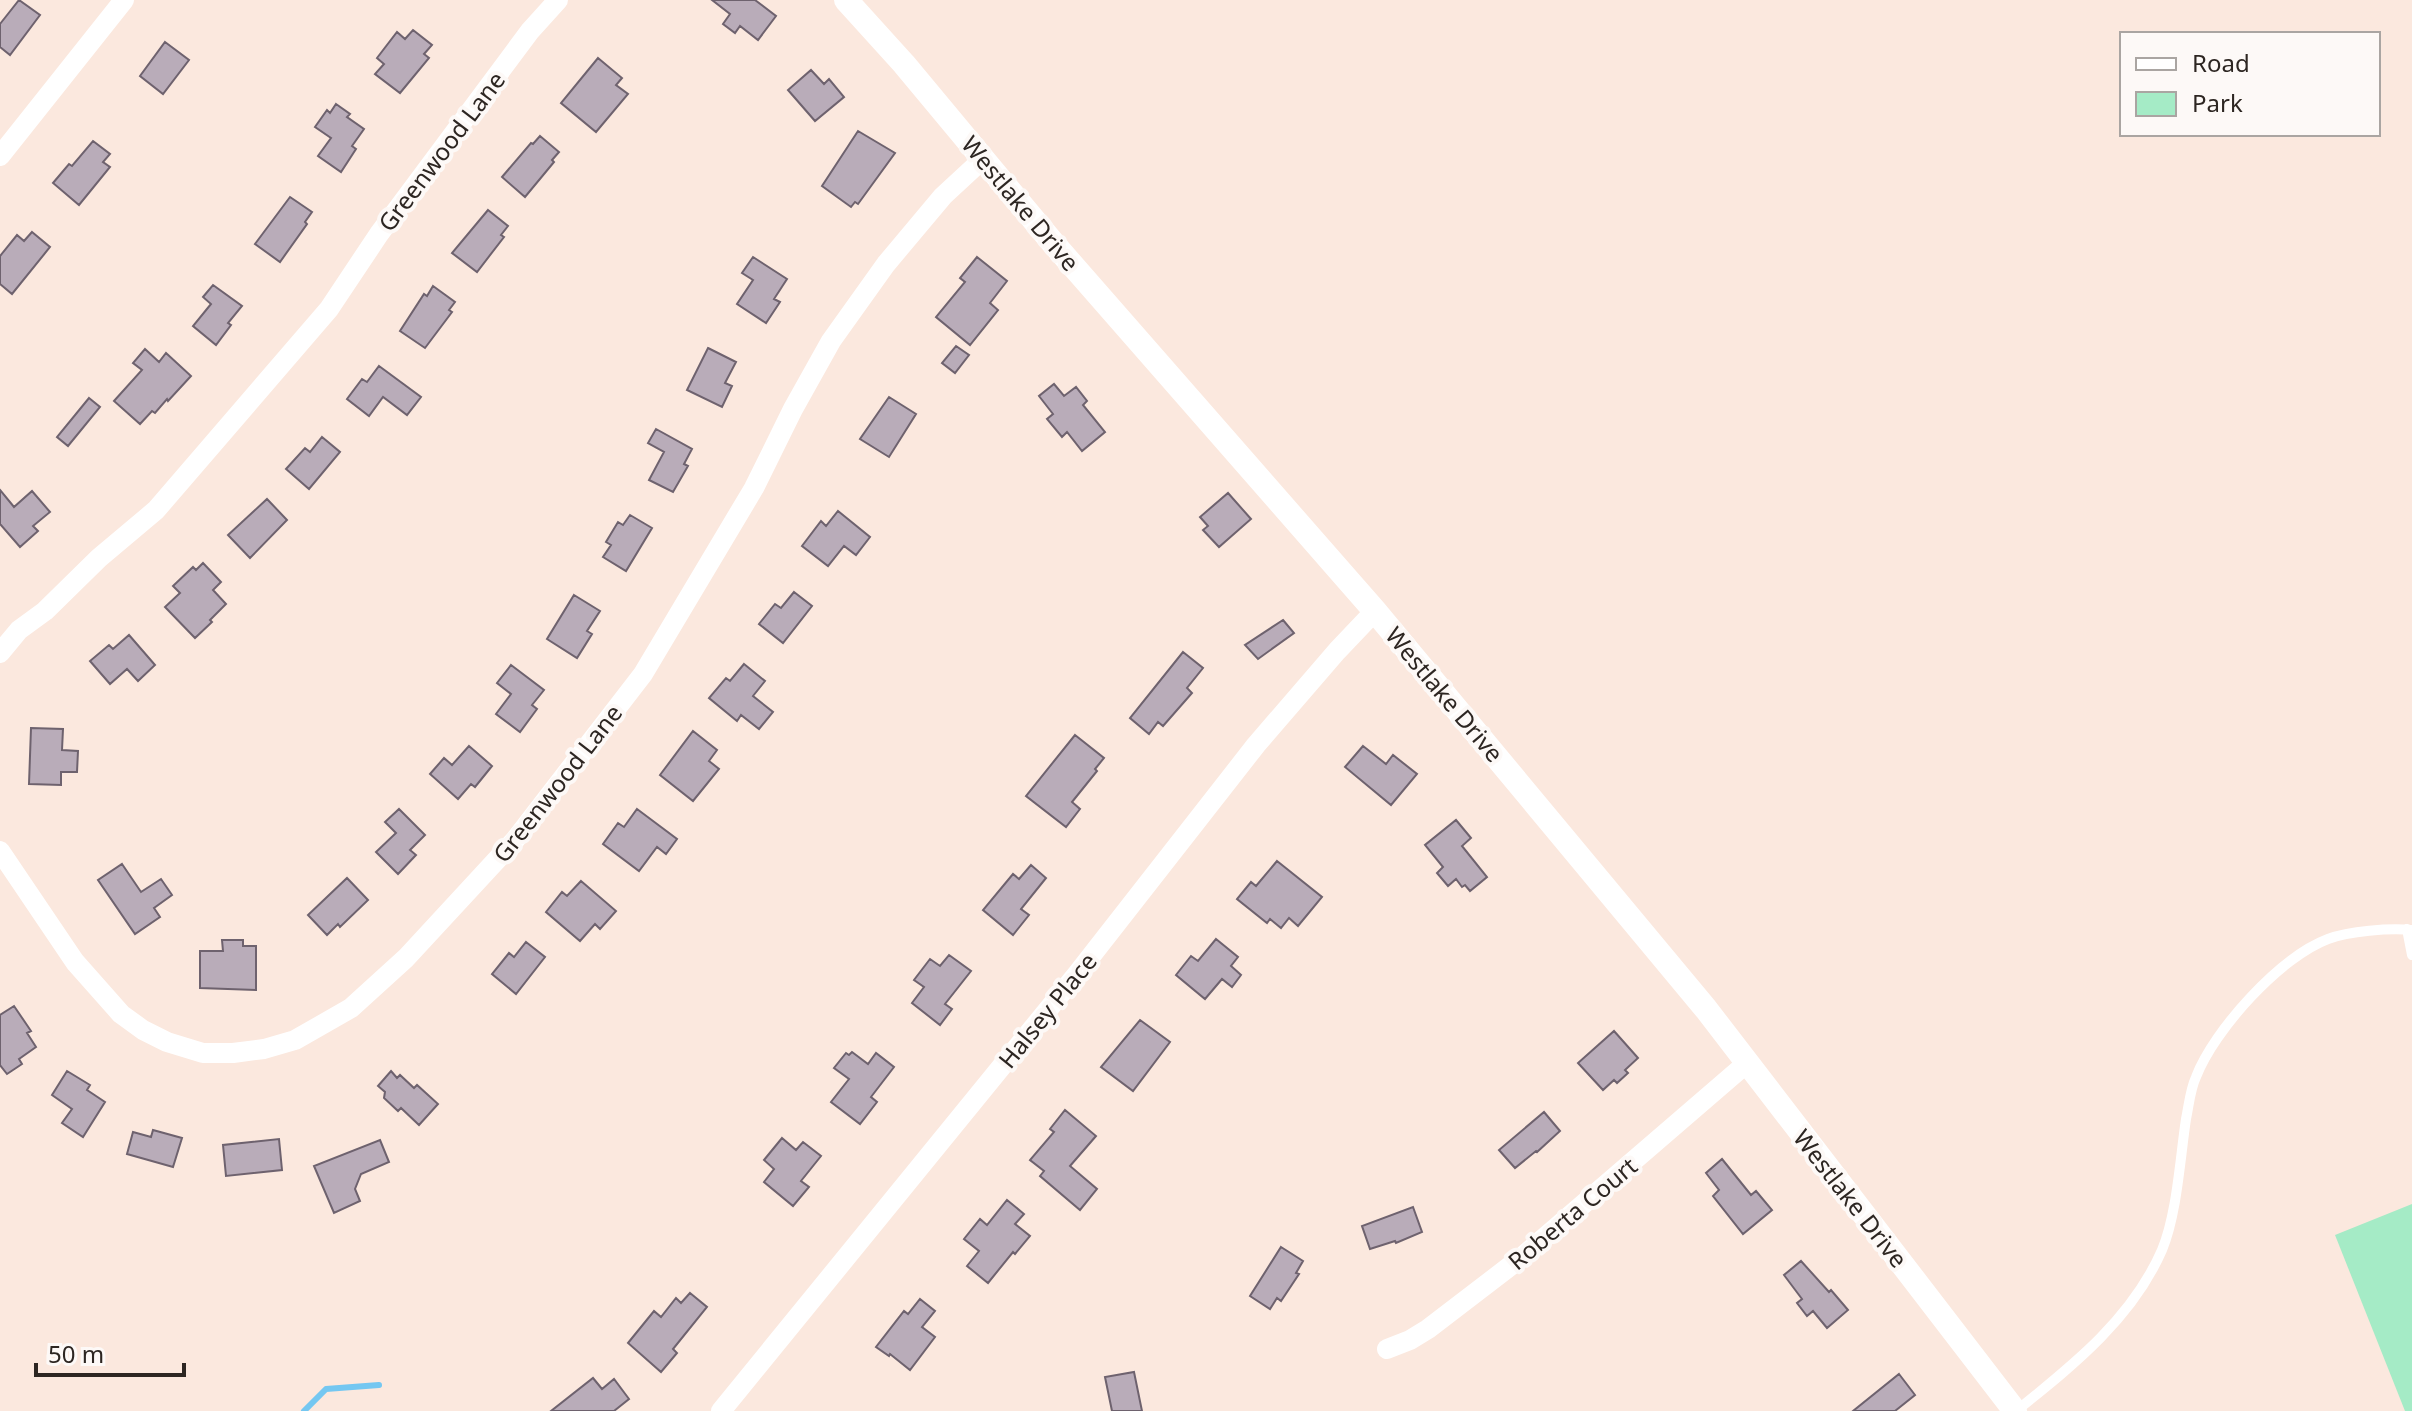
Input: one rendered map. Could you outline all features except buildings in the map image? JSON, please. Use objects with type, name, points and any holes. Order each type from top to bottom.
[{"type":"street","points":[[0,156],[124,0]]},
{"type":"street","name":"Greenwood Lane","points":[[0,653],[19,630],[45,611],[99,558],[156,510],[329,309],[379,234],[530,31],[558,0]]},
{"type":"street","name":"Westlake Drive","points":[[846,0],[904,64],[1053,243],[1375,611],[1706,1009],[2016,1411]]},
{"type":"street","name":"Greenwood Lane","points":[[0,851],[75,962],[121,1014],[167,1042],[203,1053],[264,1049],[295,1040],[351,1008],[406,958],[515,840],[643,674],[754,488],[831,341],[886,264],[943,196],[983,159]]},
{"type":"street","name":"Halsey Place","points":[[721,1411],[1077,974],[1256,745],[1375,611]]},
{"type":"street","name":"Roberta Court","points":[[1387,1349],[1428,1329],[1522,1257],[1747,1063]]},
{"type":"lane","points":[[2016,1411],[2098,1341],[2126,1309],[2149,1275],[2169,1227],[2189,1102],[2196,1077],[2220,1034],[2247,999],[2304,950],[2329,938],[2409,929],[2412,955]]},
{"type":"green space","points":[[2412,1204],[2412,1411],[2405,1411],[2335,1235]]},
{"type":"waterway","points":[[304,1411],[326,1389],[379,1385]]}]
